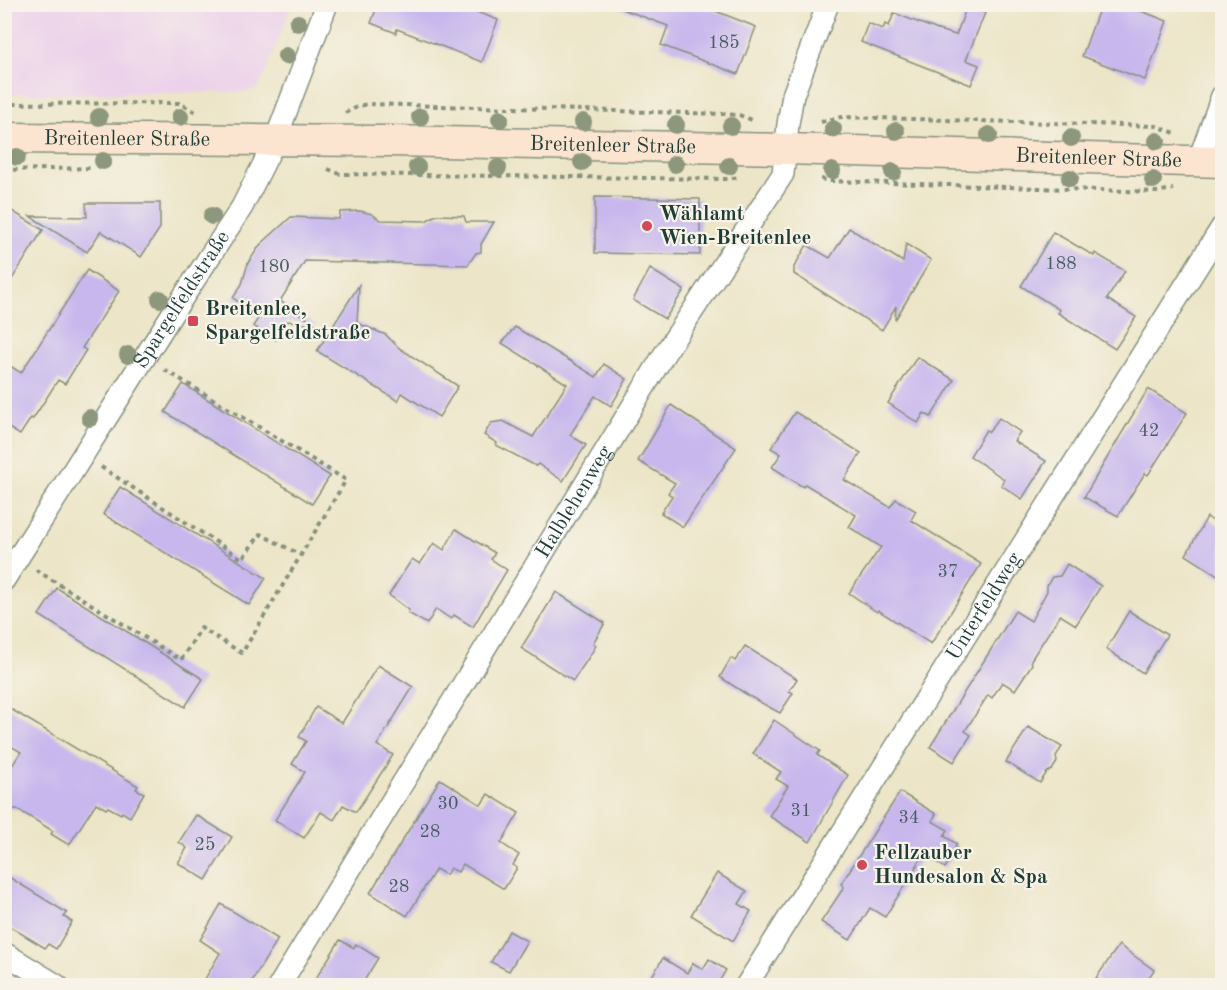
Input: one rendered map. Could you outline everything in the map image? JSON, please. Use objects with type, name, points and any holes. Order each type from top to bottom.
[{"type":"main road","name":"Breitenleer Straße","points":[[4,138],[401,141],[786,149],[1201,153]]},
{"type":"street","name":"Spargelfeldstraße","points":[[4,580],[242,207],[275,141],[327,4]]},
{"type":"street","name":"Halblehenweg","points":[[279,986],[665,353],[783,174],[793,95],[828,4]]},
{"type":"street","points":[[1201,153],[1222,96]]},
{"type":"street","name":"Unterfeldweg","points":[[746,986],[1222,227]]},
{"type":"street","points":[[4,953],[58,986]]},
{"type":"path","points":[[4,104],[179,103],[187,105],[202,116]]},
{"type":"path","points":[[336,117],[368,104],[724,114],[740,115],[760,122]]},
{"type":"path","points":[[814,124],[841,117],[1156,126],[1201,153]]},
{"type":"path","points":[[326,168],[340,174],[726,179],[745,175]]},
{"type":"path","points":[[819,179],[842,182],[1156,192],[1176,187]]},
{"type":"path","points":[[18,559],[181,660],[201,628],[242,653],[346,480],[161,367]]},
{"type":"path","points":[[100,466],[242,559],[260,534],[301,555]]},
{"type":"shaded area","points":[[4,5],[292,5],[264,77],[257,89],[246,92],[5,94]]},
{"type":"building","points":[[378,4],[448,4],[498,20],[482,62],[397,29],[396,33],[371,23]]},
{"type":"building","points":[[618,4],[698,4],[756,27],[738,74],[661,45],[668,26],[617,7]]},
{"type":"building","points":[[1101,4],[1138,4],[1136,9],[1167,21],[1145,80],[1082,56]]},
{"type":"building","points":[[967,6],[985,13],[966,60],[979,65],[971,85],[861,42],[868,23],[883,29],[885,24],[889,26],[894,13],[956,35]]},
{"type":"building","name":"Wählamt Wien-Breitenlee","points":[[595,197],[700,199],[700,255],[595,253]]},
{"type":"building","points":[[86,203],[160,203],[160,228],[141,257],[101,231],[87,252],[30,216],[87,217]]},
{"type":"building","points":[[12,211],[43,230],[4,292],[4,223]]},
{"type":"building","points":[[360,211],[372,214],[380,220],[426,221],[440,215],[464,216],[466,222],[494,222],[481,244],[481,252],[476,253],[468,265],[305,261],[280,301],[318,326],[288,321],[276,340],[253,326],[260,316],[247,314],[250,310],[233,298],[242,284],[248,263],[260,245],[291,217],[339,219],[340,212]]},
{"type":"building","points":[[849,228],[903,262],[906,244],[931,260],[895,320],[896,306],[882,330],[794,274],[794,267],[807,245],[830,258]]},
{"type":"building","points":[[1053,232],[1125,271],[1107,299],[1136,317],[1115,349],[1058,313],[1060,310],[1021,286]]},
{"type":"building","points":[[650,269],[684,290],[665,319],[633,300]]},
{"type":"building","points":[[87,270],[119,291],[82,348],[86,350],[65,384],[58,380],[20,435],[4,425],[4,362],[21,373]]},
{"type":"building","points":[[359,285],[357,323],[386,335],[399,348],[458,386],[439,417],[402,393],[398,401],[317,351]]},
{"type":"building","points":[[515,327],[596,377],[604,364],[627,379],[611,406],[595,396],[570,435],[586,445],[563,481],[538,464],[536,466],[496,445],[497,443],[484,435],[491,423],[503,421],[533,437],[567,384],[502,343]]},
{"type":"building","points":[[917,357],[954,380],[931,417],[924,413],[918,423],[888,403]]},
{"type":"building","points":[[183,384],[330,476],[312,504],[165,412]]},
{"type":"building","points":[[1148,389],[1187,413],[1148,475],[1145,473],[1118,516],[1084,497]]},
{"type":"building","points":[[671,405],[736,448],[683,527],[661,513],[672,496],[668,493],[675,483],[638,461]]},
{"type":"building","points":[[795,412],[861,453],[844,480],[890,507],[896,499],[916,511],[911,520],[981,564],[931,644],[849,593],[881,547],[849,527],[856,515],[805,484],[803,487],[772,467],[781,454],[771,448]]},
{"type":"building","points":[[999,418],[1020,432],[1014,441],[1046,461],[1022,499],[1001,485],[1004,479],[970,456],[986,430],[989,432]]},
{"type":"building","points":[[120,487],[266,578],[249,605],[103,514]]},
{"type":"building","points":[[1207,517],[1222,527],[1222,578],[1186,555]]},
{"type":"building","points":[[456,529],[495,553],[491,559],[507,570],[473,627],[454,615],[451,619],[436,609],[427,624],[408,613],[409,610],[389,595],[412,559],[420,564],[434,543],[444,550]]},
{"type":"building","points":[[1067,564],[1101,586],[1076,625],[1060,615],[1015,690],[1002,682],[992,698],[988,695],[965,731],[971,735],[954,762],[930,747],[1015,611],[1031,621],[1052,577],[1060,576]]},
{"type":"building","points":[[57,588],[203,679],[185,707],[39,615]]},
{"type":"building","points":[[556,592],[605,623],[593,643],[596,645],[573,681],[521,648]]},
{"type":"building","points":[[1129,611],[1167,635],[1143,673],[1106,649]]},
{"type":"building","points":[[745,646],[797,679],[789,691],[793,693],[780,713],[720,677],[731,658],[735,661]]},
{"type":"building","points":[[378,665],[413,687],[377,745],[393,755],[356,812],[343,805],[334,820],[321,812],[304,838],[275,820],[305,772],[292,764],[306,741],[299,737],[316,707],[342,723]]},
{"type":"building","points":[[4,705],[138,786],[136,789],[144,793],[130,817],[96,803],[69,845],[51,834],[53,831],[17,809],[4,809],[4,778],[21,752],[4,742]]},
{"type":"building","points":[[774,720],[820,751],[817,755],[848,775],[810,842],[769,816],[788,786],[776,779],[781,772],[753,754]]},
{"type":"building","points":[[1028,727],[1062,747],[1056,756],[1057,762],[1040,783],[1006,762]]},
{"type":"building","points":[[440,779],[481,805],[488,794],[519,813],[501,843],[519,855],[513,865],[517,868],[504,889],[463,864],[458,872],[450,868],[446,875],[436,869],[407,916],[370,893]]},
{"type":"building","points":[[900,792],[936,814],[932,821],[948,830],[944,836],[957,844],[955,847],[957,848],[945,868],[924,854],[885,917],[870,908],[850,940],[821,922],[844,887],[841,884]]},
{"type":"building","points":[[196,815],[232,837],[206,880],[178,863],[187,848],[179,842]]},
{"type":"building","points":[[717,873],[747,891],[739,904],[751,911],[733,941],[691,915]]},
{"type":"building","points":[[4,874],[67,913],[64,917],[72,922],[56,949],[48,944],[45,948],[4,923]]},
{"type":"building","points":[[221,904],[278,939],[249,986],[201,986],[220,953],[200,940]]},
{"type":"building","points":[[509,931],[527,941],[509,971],[491,962]]},
{"type":"building","points":[[340,940],[354,948],[356,944],[378,958],[361,986],[311,986]]},
{"type":"building","points":[[1119,945],[1154,970],[1143,986],[1107,986],[1096,978]]},
{"type":"building","points":[[663,958],[687,973],[693,963],[703,969],[709,959],[726,970],[720,980],[729,986],[646,986]]},
{"type":"place","name":"Wählamt Wien-Breitenlee","points":[[647,226]]},
{"type":"place","name":"Breitenlee, Spargelfeldstraße","points":[[193,321]]},
{"type":"place","name":"Fellzauber Hundesalon & Spa","points":[[862,865]]}]
